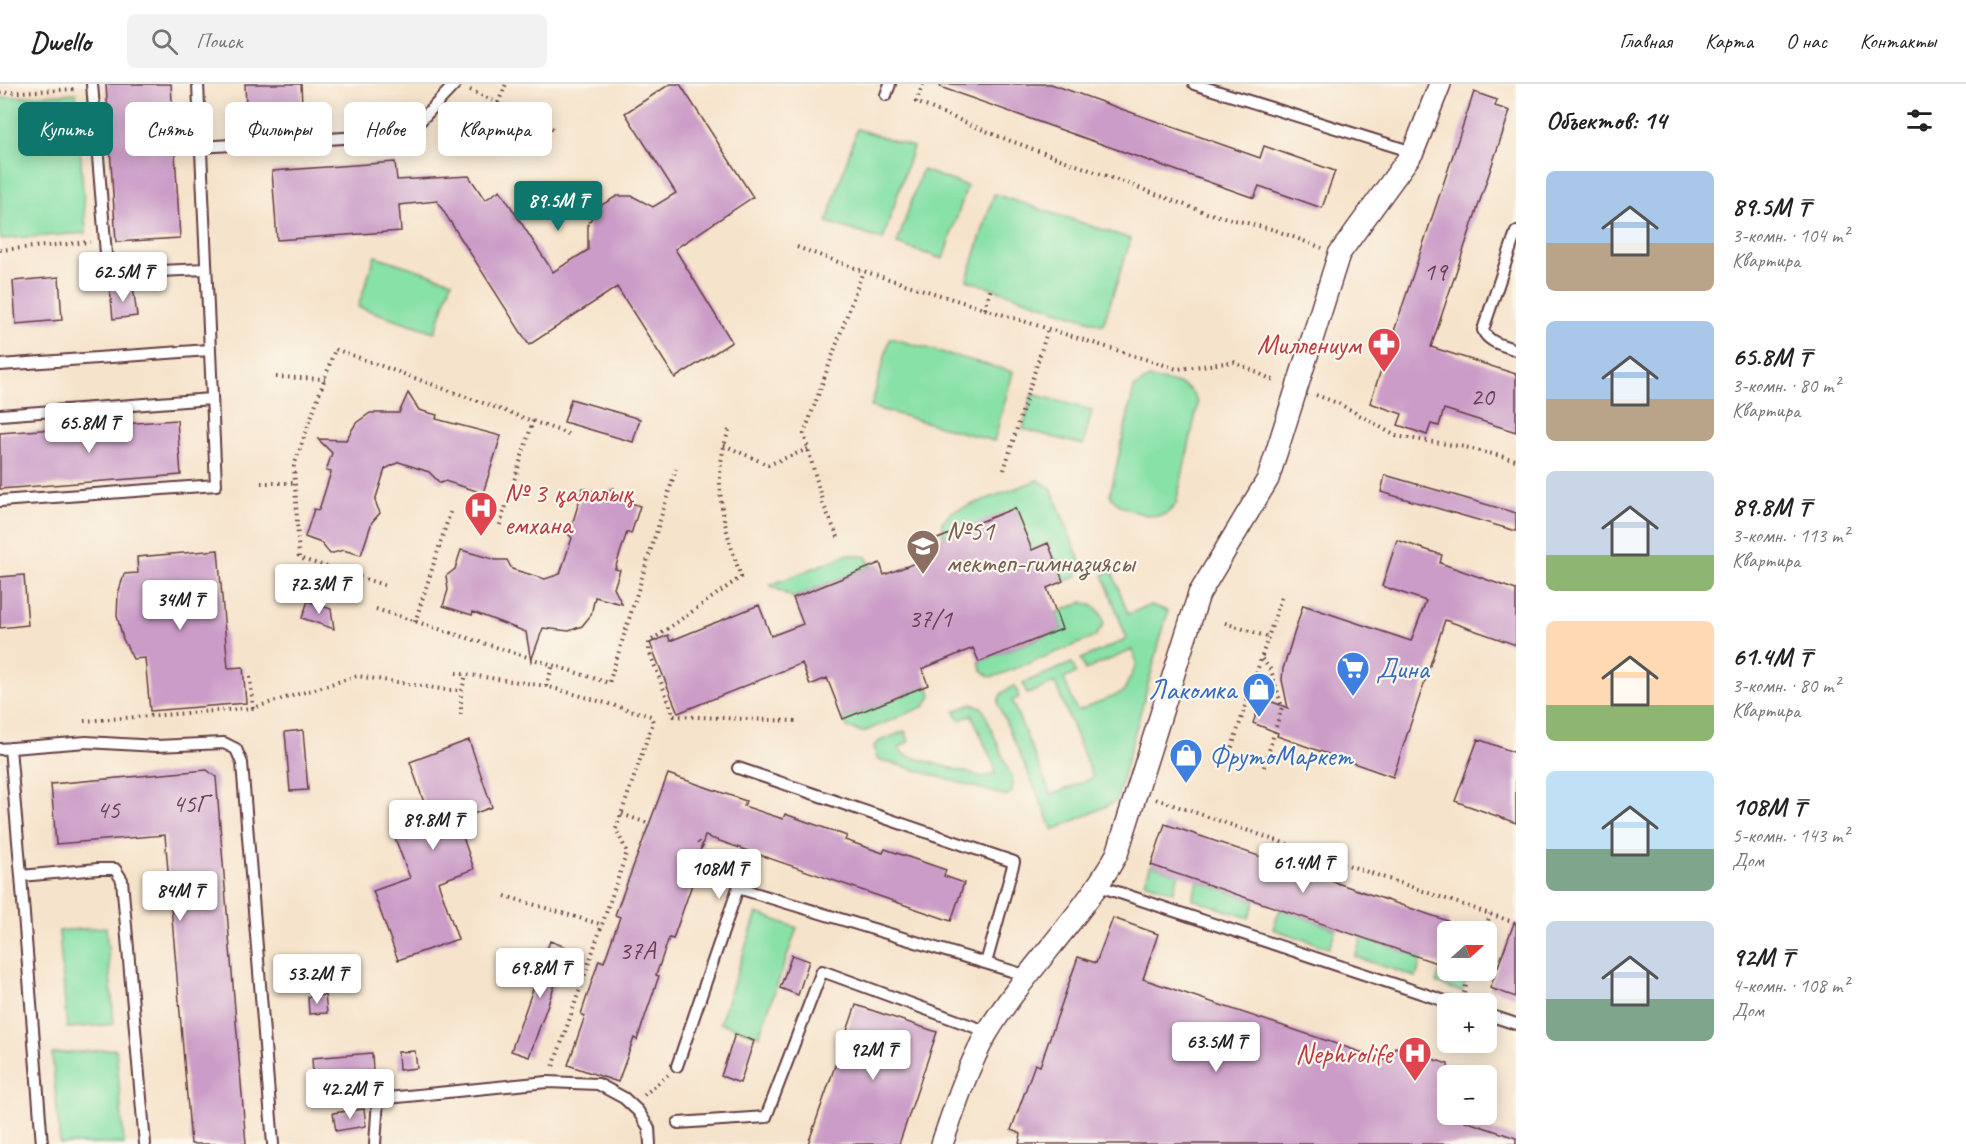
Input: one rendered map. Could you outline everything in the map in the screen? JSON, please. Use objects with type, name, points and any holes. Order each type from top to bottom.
[{"type":"street","points":[[942,1144],[965,1076],[988,1032],[1028,976],[1099,886],[1116,854],[1199,594],[1268,479],[1339,254],[1413,152],[1440,84]]},
{"type":"lane","points":[[198,84],[199,102]]},
{"type":"lane","points":[[1194,84],[1413,152]]},
{"type":"lane","points":[[92,86],[103,241],[107,266],[116,273],[205,269]]},
{"type":"lane","points":[[213,146],[408,134],[459,86]]},
{"type":"lane","points":[[0,501],[216,485],[200,156]]},
{"type":"lane","points":[[1516,232],[1483,330],[1485,336],[1492,341],[1516,350]]},
{"type":"lane","points":[[0,365],[209,350]]},
{"type":"lane","points":[[0,415],[211,399]]},
{"type":"lane","points":[[42,1144],[21,876],[5,749],[86,742],[157,746],[224,743],[236,749],[242,763],[273,1144]]},
{"type":"lane","points":[[738,768],[1014,862],[986,963]]},
{"type":"lane","points":[[21,876],[98,868],[115,869],[122,880],[145,1144]]},
{"type":"lane","points":[[1099,886],[1437,998]]},
{"type":"lane","points":[[677,1066],[738,888],[1028,976]]},
{"type":"lane","points":[[678,1123],[766,1118],[822,971],[988,1032]]},
{"type":"lane","points":[[1497,1018],[1516,1024]]},
{"type":"lane","points":[[375,1144],[378,1099],[547,1082],[598,1084],[632,1106],[649,1128],[650,1144]]},
{"type":"path","points":[[498,102],[506,84]]},
{"type":"path","points":[[923,84],[916,102],[1003,138],[1207,213],[1275,230],[1339,254]]},
{"type":"path","points":[[0,93],[92,86]]},
{"type":"path","points":[[459,86],[496,102]]},
{"type":"path","points":[[552,128],[556,130]]},
{"type":"path","points":[[0,250],[103,241]]},
{"type":"path","points":[[797,247],[863,271],[1177,369],[1234,362],[1275,381]]},
{"type":"path","points":[[838,537],[823,504],[804,434],[863,271]]},
{"type":"path","points":[[985,309],[991,288]]},
{"type":"path","points":[[1004,470],[1048,329]]},
{"type":"path","points":[[384,585],[299,558],[294,466],[335,349],[568,434]]},
{"type":"path","points":[[276,377],[324,379]]},
{"type":"path","points":[[1312,394],[1340,404],[1396,436],[1465,447],[1516,460]]},
{"type":"path","points":[[500,525],[532,421]]},
{"type":"path","points":[[729,430],[721,456],[722,519],[741,577],[649,642],[649,651],[674,716],[797,722]]},
{"type":"path","points":[[724,445],[768,465],[808,449]]},
{"type":"path","points":[[376,609],[609,683],[676,469]]},
{"type":"path","points":[[261,483],[294,483]]},
{"type":"path","points":[[415,622],[451,510]]},
{"type":"path","points":[[1230,753],[1282,595]]},
{"type":"path","points":[[1225,623],[1269,637]]},
{"type":"path","points":[[1261,658],[1271,669],[1282,707],[1264,767]]},
{"type":"path","points":[[546,686],[553,665]]},
{"type":"path","points":[[456,673],[546,686],[651,716],[653,726],[616,829],[627,852],[547,1082]]},
{"type":"path","points":[[461,715],[462,690],[466,675]]},
{"type":"path","points":[[84,721],[253,708],[357,676],[447,690],[462,690]]},
{"type":"path","points":[[250,677],[253,708]]},
{"type":"path","points":[[1156,799],[1516,923]]},
{"type":"path","points":[[622,814],[650,824]]},
{"type":"path","points":[[698,842],[738,888]]},
{"type":"path","points":[[505,896],[603,925]]},
{"type":"path","points":[[1488,921],[1490,914]]},
{"type":"path","points":[[632,1106],[677,1066]]},
{"type":"green space","points":[[76,93],[77,102],[18,102],[18,156],[80,156],[86,233],[0,239],[0,98]]},
{"type":"green space","points":[[857,129],[913,147],[883,240],[827,222]]},
{"type":"green space","points":[[922,170],[967,186],[943,259],[897,244]]},
{"type":"green space","points":[[994,194],[1131,239],[1103,325],[967,280]]},
{"type":"green space","points":[[375,256],[452,281],[435,332],[358,307]]},
{"type":"green space","points":[[890,338],[1013,372],[994,441],[871,407]]},
{"type":"green space","points":[[1149,378],[1185,387],[1195,396],[1198,404],[1176,504],[1165,514],[1159,515],[1135,512],[1119,504],[1110,495],[1134,388]]},
{"type":"green space","points":[[1032,394],[1092,410],[1083,445],[1023,429]]},
{"type":"green space","points":[[1038,480],[1051,488],[1082,566],[1077,577],[1063,581],[1048,543],[1027,552],[1025,533],[1015,509],[943,537],[942,522],[952,512]]},
{"type":"green space","points":[[849,554],[866,557],[872,566],[793,598],[770,585]]},
{"type":"green space","points":[[1112,571],[1128,614],[1151,605],[1168,611],[1116,802],[1053,830],[998,704],[1003,692],[1015,686],[1019,697],[1012,701],[1051,795],[1093,778],[1055,683],[1027,694],[1023,683],[1072,663],[1076,673],[1064,679],[1077,711],[1123,692],[1137,664],[1132,650],[1085,670],[1081,659],[1127,639],[1103,575]]},
{"type":"green space","points":[[1083,602],[1098,610],[1102,616],[1104,624],[1095,637],[999,675],[990,677],[982,670],[979,662],[1062,629],[1056,613]]},
{"type":"green space","points":[[928,685],[931,696],[925,706],[863,732],[848,728],[843,719]]},
{"type":"green space","points":[[971,704],[981,707],[984,711],[1013,781],[1012,792],[1006,796],[877,759],[874,746],[878,742],[905,731],[909,741],[899,748],[904,755],[983,777],[995,774],[995,768],[972,715],[959,720],[955,711]]},
{"type":"green space","points":[[1151,865],[1179,874],[1173,892],[1145,882]]},
{"type":"green space","points":[[1198,881],[1255,901],[1249,918],[1192,899]]},
{"type":"green space","points":[[1280,909],[1336,929],[1329,948],[1273,929]]},
{"type":"green space","points":[[757,913],[797,928],[759,1036],[720,1023]]},
{"type":"green space","points":[[106,927],[114,1024],[67,1028],[59,931]]},
{"type":"green space","points":[[1362,937],[1422,958],[1416,977],[1355,957]]},
{"type":"green space","points":[[1437,980],[1466,981],[1462,992],[1436,983]]},
{"type":"green space","points":[[116,1049],[124,1144],[60,1144],[52,1054]]},
{"type":"building","points":[[106,84],[171,84],[172,102],[125,102],[125,156],[175,156],[180,238],[116,242],[111,156],[113,156],[113,102],[107,102]]},
{"type":"building","points":[[245,84],[301,84],[302,102],[246,102]]},
{"type":"building","points":[[670,84],[680,84],[753,197],[675,249],[732,342],[675,378],[617,287],[529,345],[437,201],[399,205],[401,231],[277,240],[272,171],[395,162],[397,180],[469,176],[485,200],[500,190],[553,272],[588,250],[588,224],[598,207],[617,196],[632,196],[653,207],[676,193],[625,113]]},
{"type":"building","points":[[941,84],[1051,84],[1260,158],[1264,146],[1335,171],[1322,208],[1259,186],[1254,198],[940,87]]},
{"type":"building","points":[[1474,92],[1497,100],[1495,106],[1510,111],[1431,347],[1516,374],[1516,432],[1444,409],[1439,426],[1431,424],[1427,435],[1398,425],[1402,414],[1370,403]]},
{"type":"building","points":[[59,277],[62,320],[16,324],[13,281]]},
{"type":"building","points":[[133,286],[137,316],[113,319],[110,289]]},
{"type":"building","points":[[408,393],[419,410],[437,415],[436,419],[501,436],[483,493],[445,481],[440,483],[429,472],[399,462],[385,469],[375,501],[380,513],[372,522],[361,555],[343,550],[330,554],[321,543],[305,537],[314,509],[319,510],[331,472],[326,471],[332,453],[318,439],[346,440],[356,423],[370,413],[399,413]]},
{"type":"building","points":[[571,399],[640,419],[633,442],[564,422]]},
{"type":"building","points":[[177,420],[181,475],[0,489],[0,433]]},
{"type":"building","points":[[1385,475],[1516,513],[1516,531],[1381,492]]},
{"type":"building","points":[[583,488],[604,495],[613,488],[619,499],[640,506],[631,534],[627,532],[615,569],[620,570],[614,588],[622,604],[595,597],[591,615],[582,626],[569,631],[543,628],[531,661],[526,632],[473,612],[472,615],[443,606],[448,590],[446,576],[455,569],[461,550],[496,560],[507,560],[512,569],[545,579],[560,574],[572,538],[564,530],[572,525]]},
{"type":"building","points":[[1015,508],[1032,550],[1048,543],[1063,581],[1047,588],[1062,629],[979,662],[973,648],[922,669],[928,685],[843,719],[827,678],[810,685],[802,663],[678,713],[650,643],[668,635],[670,641],[759,605],[771,636],[803,624],[793,598],[880,563],[884,575],[910,565],[936,554],[930,542]]},
{"type":"building","name":"Дина","points":[[1397,540],[1442,555],[1440,563],[1516,590],[1516,645],[1445,620],[1393,777],[1277,736],[1278,733],[1253,723],[1262,698],[1288,708],[1282,680],[1283,669],[1303,605],[1411,641],[1426,601],[1382,586]]},
{"type":"building","points":[[218,550],[228,668],[243,667],[246,703],[150,711],[145,658],[133,659],[123,639],[117,616],[118,594],[124,574],[138,573],[137,557]]},
{"type":"building","points":[[24,575],[28,625],[0,628],[0,577]]},
{"type":"building","points":[[308,601],[331,609],[334,629],[302,618]]},
{"type":"building","points":[[303,730],[308,790],[290,791],[285,732]]},
{"type":"building","points":[[1478,739],[1516,753],[1516,823],[1455,801]]},
{"type":"building","points":[[469,740],[492,807],[457,820],[474,869],[438,882],[458,939],[398,960],[373,891],[410,878],[392,830],[429,817],[410,762]]},
{"type":"building","points":[[207,770],[216,777],[246,1144],[191,1144],[165,835],[56,844],[51,784]]},
{"type":"building","points":[[668,774],[746,801],[744,806],[783,819],[785,814],[847,836],[845,840],[883,853],[885,849],[946,870],[944,876],[964,883],[951,921],[705,836],[693,872],[696,873],[673,939],[669,938],[656,975],[659,976],[637,1040],[634,1038],[618,1082],[568,1065],[585,1016],[581,1014],[599,960],[604,962],[620,917],[615,915]]},
{"type":"building","points":[[1165,824],[1448,921],[1437,921],[1437,963],[1151,865]]},
{"type":"building","points":[[1113,918],[1158,934],[1143,979],[1390,1062],[1395,1047],[1448,1064],[1437,1065],[1437,1125],[1477,1125],[1516,1138],[1516,1144],[1019,1144],[1021,1134],[1011,1130],[1035,1064],[1040,1066],[1078,957],[1096,963]]},
{"type":"building","points":[[1514,923],[1516,923],[1516,997],[1490,988],[1493,981],[1497,981],[1497,969]]},
{"type":"building","points":[[550,941],[568,948],[529,1057],[511,1051]]},
{"type":"building","points":[[792,955],[809,961],[798,995],[780,988]]},
{"type":"building","points":[[325,995],[327,1013],[309,1014],[308,997]]},
{"type":"building","points":[[856,1005],[937,1032],[907,1121],[899,1144],[808,1144]]},
{"type":"building","points":[[735,1034],[754,1041],[740,1083],[721,1076]]},
{"type":"building","points":[[415,1051],[417,1068],[399,1070],[398,1052]]},
{"type":"building","points":[[372,1053],[373,1071],[313,1075],[312,1058]]},
{"type":"building","points":[[364,1109],[366,1126],[336,1131],[333,1113]]},
{"type":"place","name":"Миллениум","points":[[1384,373]]},
{"type":"place","name":"№ 3 қалалық емхана","points":[[481,537]]},
{"type":"place","name":"№51 мектеп-гимназиясы","points":[[923,575]]},
{"type":"place","name":"Дина","points":[[1353,697]]},
{"type":"place","name":"Лакомка","points":[[1259,718]]},
{"type":"place","name":"ФрутоМаркет","points":[[1186,784]]},
{"type":"place","name":"Nephrolife","points":[[1415,1082]]}]
